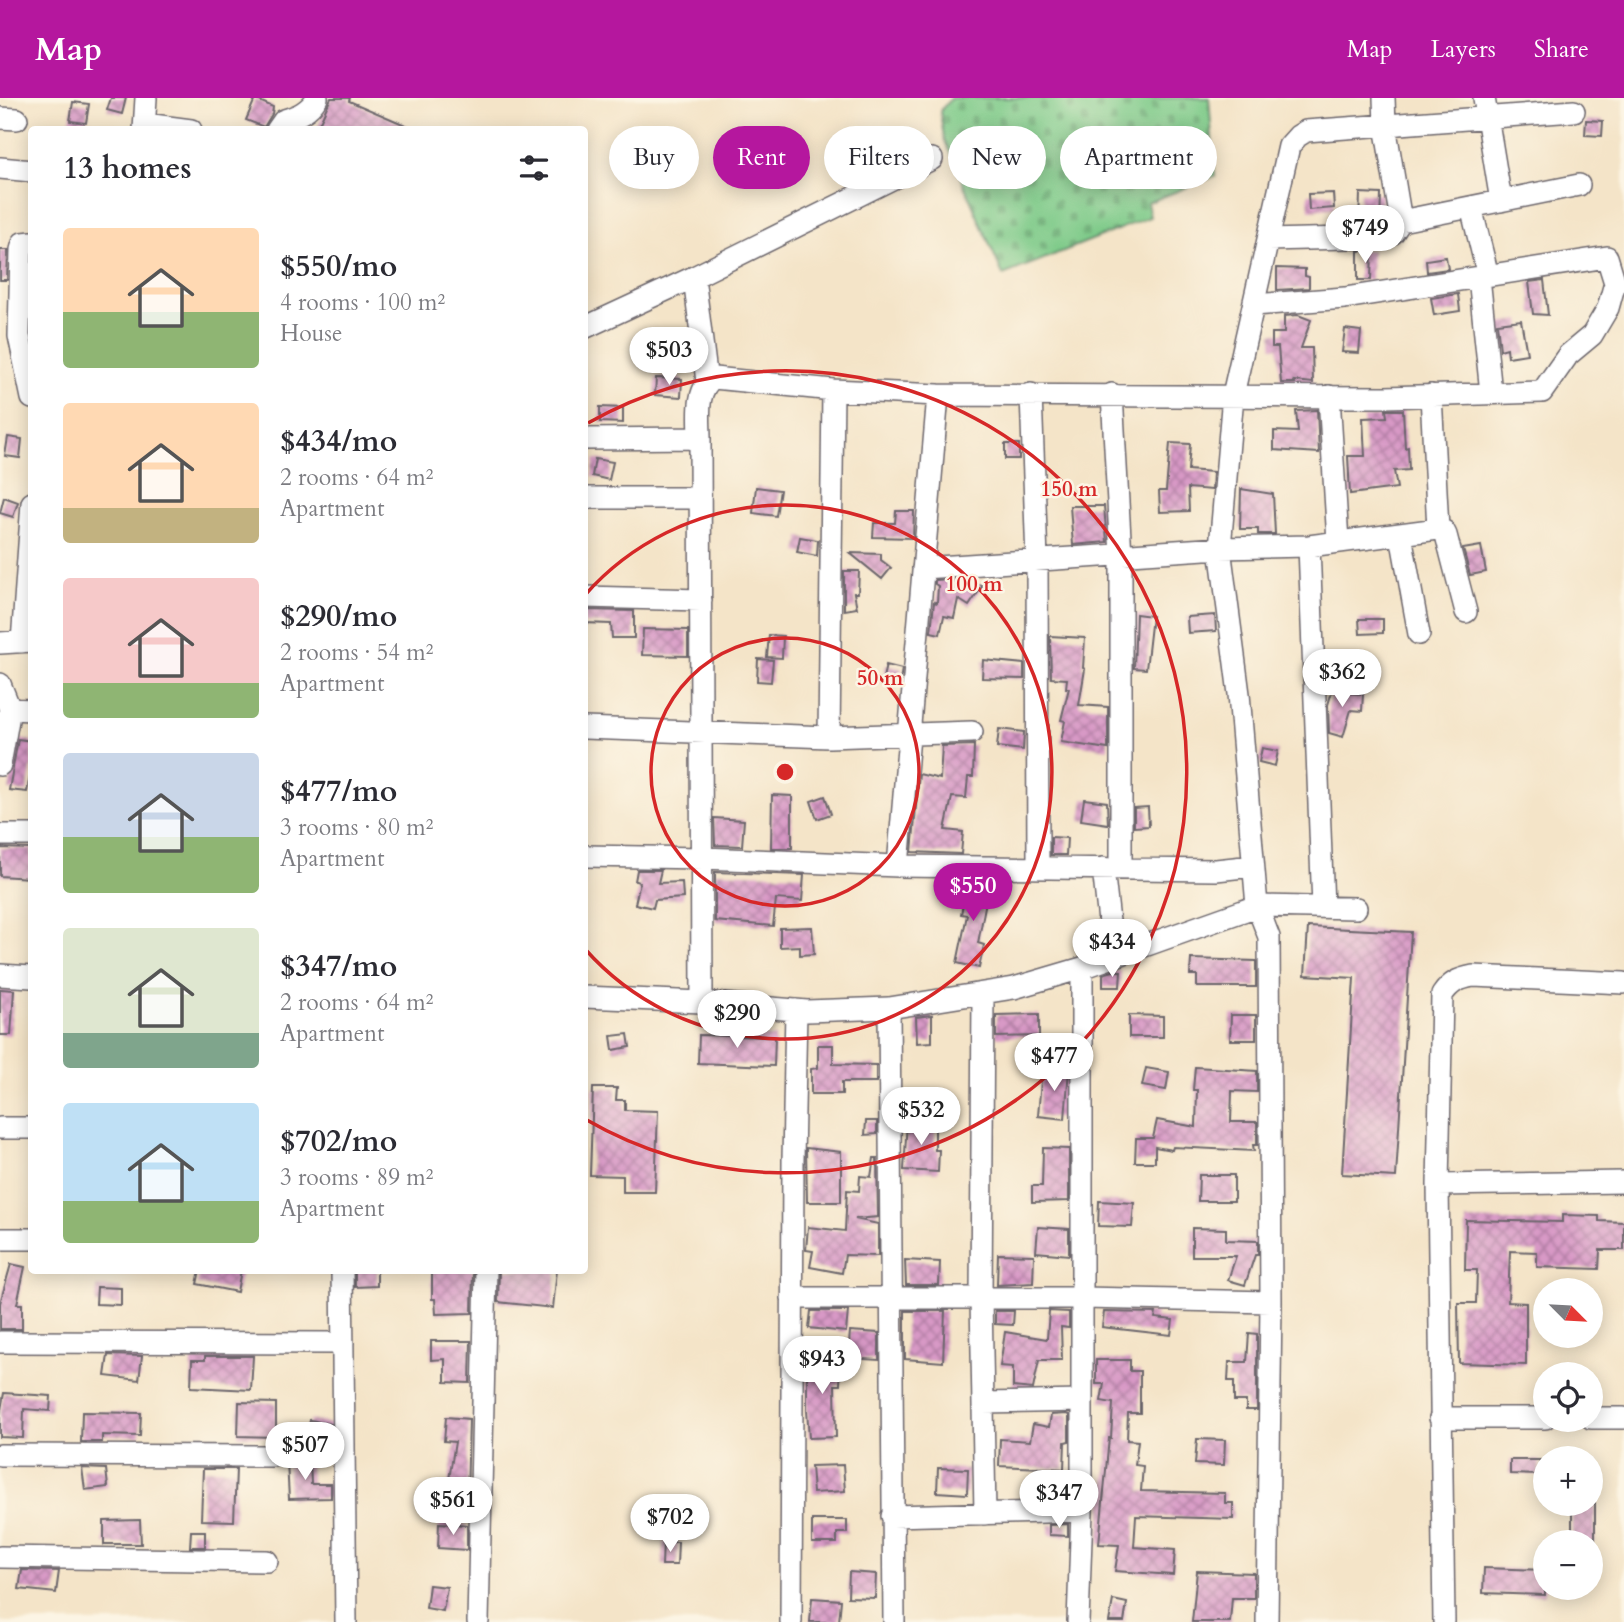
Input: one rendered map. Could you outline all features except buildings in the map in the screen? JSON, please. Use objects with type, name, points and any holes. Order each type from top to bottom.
[{"type":"street","points":[[144,126],[146,98]]},
{"type":"street","points":[[280,126],[284,120],[311,108],[317,98]]},
{"type":"street","points":[[1268,240],[1386,237],[1393,233],[1401,221],[1385,125],[1384,98]]},
{"type":"street","points":[[1267,1622],[1271,1302],[1269,937],[1257,906],[1239,694],[1220,548],[1233,395],[1289,146],[1298,136],[1306,131],[1385,125],[1486,108],[1550,105],[1574,111]]},
{"type":"street","points":[[1486,108],[1502,201]]},
{"type":"street","points":[[0,168],[28,171]]},
{"type":"street","points":[[1401,221],[1579,185]]},
{"type":"street","points":[[588,326],[871,189]]},
{"type":"street","points":[[1472,206],[1484,276],[1491,393]]},
{"type":"street","points":[[28,242],[23,243],[21,250],[19,337],[28,379]]},
{"type":"street","points":[[706,382],[715,378],[833,390],[938,394],[1329,396],[1542,392],[1568,355],[1592,335],[1608,308],[1615,283],[1607,257],[1345,298],[1254,305]]},
{"type":"street","points":[[694,277],[706,382],[701,392],[700,438],[702,1002]]},
{"type":"street","points":[[829,737],[833,390]]},
{"type":"street","points":[[898,866],[938,394]]},
{"type":"street","points":[[1031,394],[1037,560],[1038,867]]},
{"type":"street","points":[[1112,394],[1121,556],[1112,869],[1113,957]]},
{"type":"street","points":[[1431,395],[1438,529]]},
{"type":"street","points":[[1329,396],[1338,542]]},
{"type":"street","points":[[588,439],[700,438]]},
{"type":"street","points":[[588,498],[700,498]]},
{"type":"street","points":[[923,568],[1220,548],[1309,546],[1438,529],[1446,535],[1466,611]]},
{"type":"street","points":[[1401,535],[1419,634]]},
{"type":"street","points":[[1309,546],[1323,907]]},
{"type":"street","points":[[588,597],[701,600]]},
{"type":"street","points":[[0,643],[27,641],[28,613]]},
{"type":"street","points":[[0,684],[10,709],[0,765]]},
{"type":"street","points":[[10,709],[28,710]]},
{"type":"street","points":[[588,728],[829,737],[972,732]]},
{"type":"street","points":[[0,835],[28,835]]},
{"type":"street","points":[[588,856],[898,866],[1216,870],[1253,866]]},
{"type":"street","points":[[588,997],[702,1002],[796,1010],[889,1008],[1014,988],[1082,968],[1257,906],[1356,908]]},
{"type":"street","points":[[1078,1622],[1082,1511],[1082,968]]},
{"type":"street","points":[[0,975],[28,977]]},
{"type":"street","points":[[1444,1622],[1438,1185],[1442,995],[1449,984],[1460,978],[1473,976],[1624,983]]},
{"type":"street","points":[[983,993],[981,1298],[985,1514]]},
{"type":"street","points":[[889,1008],[894,1622]]},
{"type":"street","points":[[792,1622],[792,1298],[796,1010]]},
{"type":"street","points":[[0,1128],[28,1128]]},
{"type":"street","points":[[1438,1185],[1624,1182]]},
{"type":"street","points":[[0,1239],[28,1239]]},
{"type":"street","points":[[342,1274],[346,1622]]},
{"type":"street","points":[[478,1622],[486,1274]]},
{"type":"street","points":[[792,1298],[1083,1298],[1271,1302]]},
{"type":"street","points":[[0,1342],[343,1343]]},
{"type":"street","points":[[983,1404],[1082,1401]]},
{"type":"street","points":[[1440,1418],[1533,1418]]},
{"type":"street","points":[[1603,1418],[1624,1418]]},
{"type":"street","points":[[0,1455],[272,1456]]},
{"type":"street","points":[[892,1516],[1082,1511]]},
{"type":"street","points":[[0,1557],[267,1560]]},
{"type":"green space","points":[[951,98],[1209,98],[1211,126],[1060,126],[1060,189],[1182,189],[1147,203],[1150,217],[1003,275],[966,189],[1046,189],[1046,126],[948,126],[948,148],[940,111]]}]
